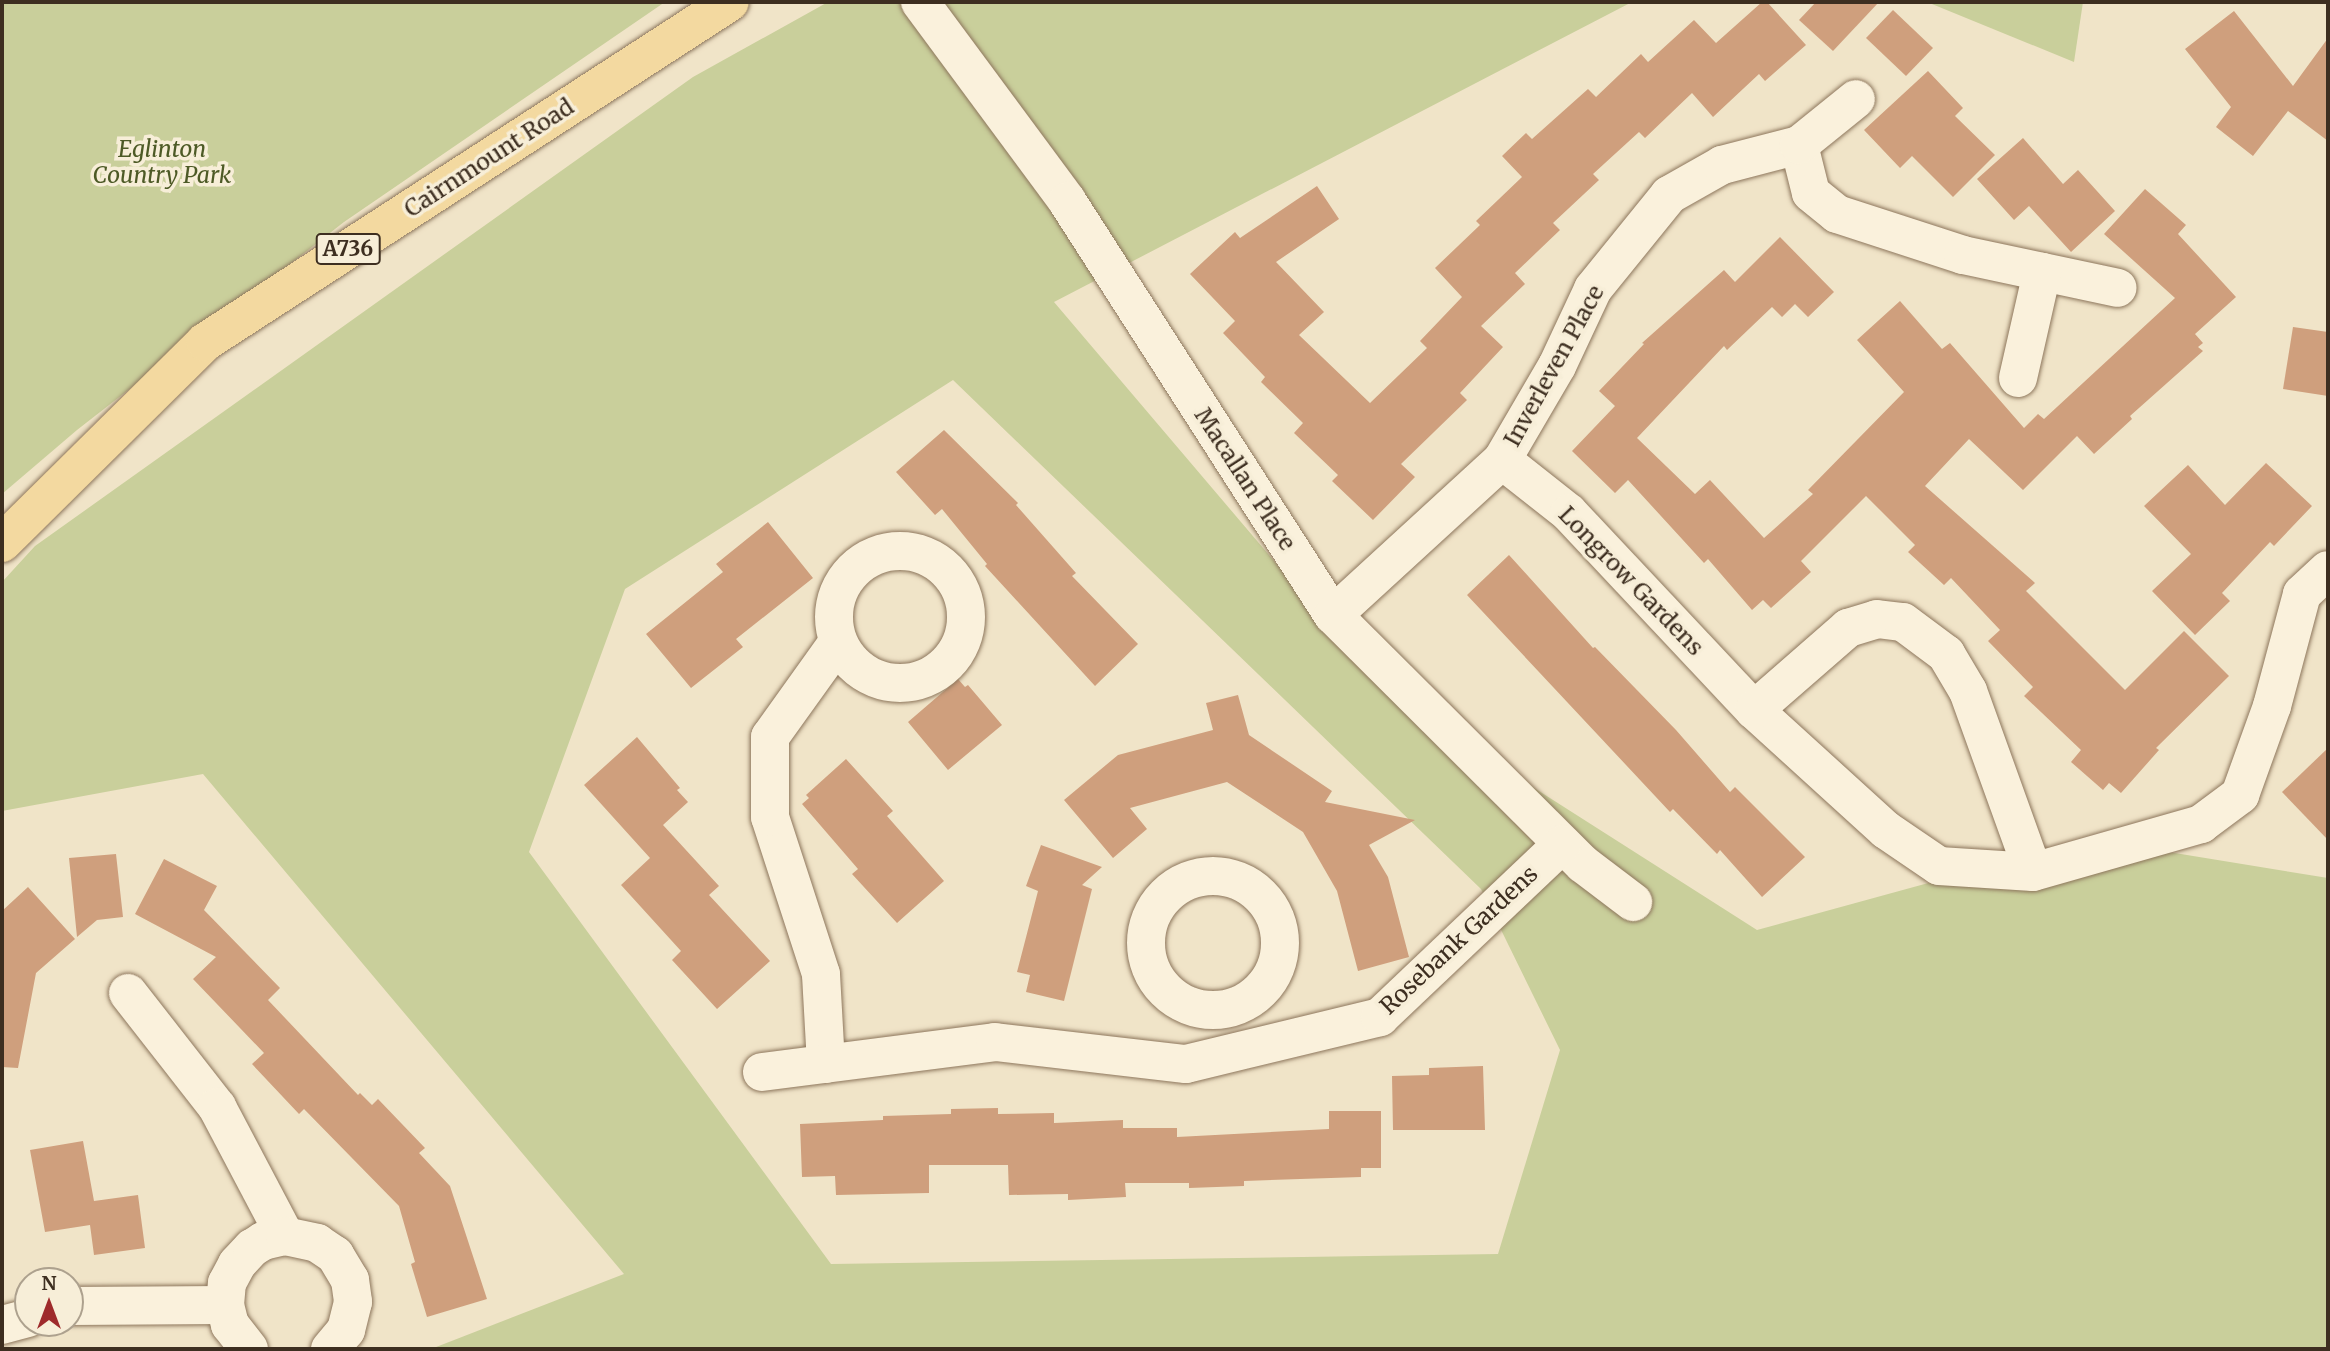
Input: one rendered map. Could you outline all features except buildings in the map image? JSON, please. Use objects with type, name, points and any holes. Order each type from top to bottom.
[{"type":"main road","name":"Cairnmount Road","points":[[2,543],[205,342],[730,2]]},
{"type":"street","name":"Macallan Place","points":[[920,2],[1067,201],[1333,615],[1562,844],[1583,864],[1633,902]]},
{"type":"street","name":"Inverleven Place","points":[[1333,615],[1502,460],[1557,366],[1593,289],[1669,195],[1723,165],[1799,145],[1856,99]]},
{"type":"street","points":[[1799,145],[1811,193],[1837,214],[1963,255],[2118,288]]},
{"type":"street","points":[[2018,378],[2042,272]]},
{"type":"street","name":"Longrow Gardens","points":[[1502,460],[1569,513],[1754,710],[1886,830],[1939,866],[2033,873],[2201,824],[2240,795],[2272,706],[2302,594],[2328,570]]},
{"type":"street","points":[[1754,710],[1847,628],[1877,619],[1903,622],[1946,654],[1968,691],[2033,873]]},
{"type":"street","points":[[826,1063],[821,974],[770,817],[770,737],[838,642]]},
{"type":"street","name":"Rosebank Gardens","points":[[762,1072],[995,1042],[1186,1063],[1380,1017],[1562,844]]},
{"type":"street","points":[[128,993],[217,1107],[285,1236]]},
{"type":"street","points":[[1186,1063],[1194,1008]]},
{"type":"street","points":[[249,1349],[230,1325],[225,1306],[227,1283],[237,1264],[263,1241],[285,1236],[317,1243],[335,1255],[350,1280],[353,1302],[346,1330],[330,1349]]},
{"type":"street","points":[[84,1306],[225,1306]]},
{"type":"green space","name":"Eglinton Country Park","points":[[2,2],[665,2],[344,222],[77,430],[2,494]]},
{"type":"green space","points":[[828,2],[1632,2],[1054,302],[1388,695],[1757,930],[2089,839],[2328,878],[2328,1349],[431,1349],[624,1274],[203,774],[2,811],[2,582],[35,546],[693,77]],"holes":[[[953,380],[1481,889],[1560,1050],[1498,1254],[831,1264],[529,852],[625,589]]]},
{"type":"green space","points":[[1927,2],[2083,2],[2074,62]]}]
